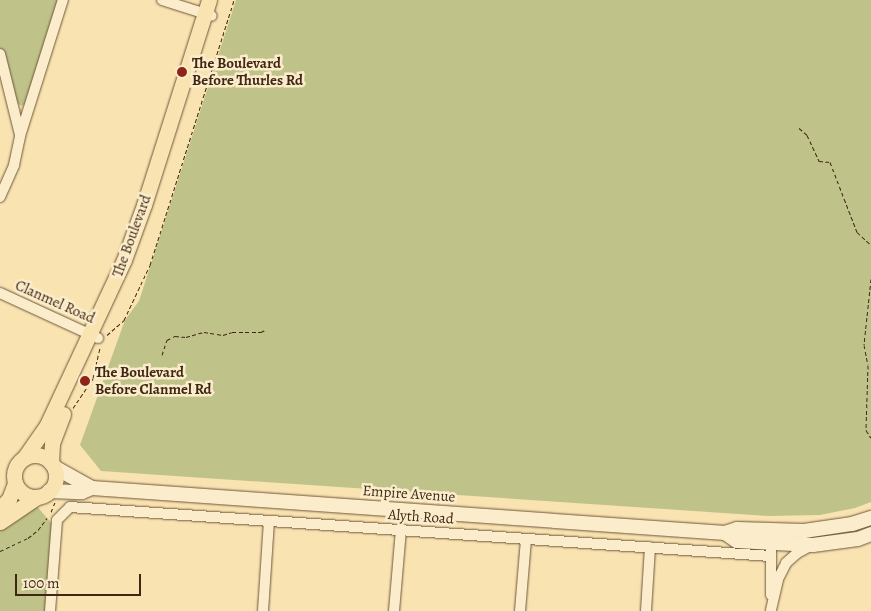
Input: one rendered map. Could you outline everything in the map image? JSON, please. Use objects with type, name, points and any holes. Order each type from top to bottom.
[{"type":"main road","name":"The Boulevard","points":[[53,465],[55,433],[99,338],[208,10],[217,0]]},
{"type":"main road","name":"The Boulevard","points":[[24,458],[35,446],[99,338]]},
{"type":"main road","points":[[0,508],[9,499],[15,482],[14,471],[24,458],[41,456],[53,465],[56,478],[49,495],[0,522]]},
{"type":"main road","name":"Empire Avenue","points":[[53,465],[92,488]]},
{"type":"main road","points":[[15,482],[22,492],[49,495]]},
{"type":"main road","name":"Empire Avenue","points":[[49,495],[82,492],[92,488],[725,533],[737,529],[771,543],[813,545],[858,539],[871,534]]},
{"type":"main road","name":"Empire Avenue","points":[[771,543],[804,531],[852,524],[871,518]]},
{"type":"street","points":[[0,197],[14,165],[20,136],[63,0]]},
{"type":"street","points":[[162,0],[208,10]]},
{"type":"street","points":[[0,54],[20,136]]},
{"type":"street","name":"Clanmel Road","points":[[0,293],[99,338]]},
{"type":"street","name":"Alyth Road","points":[[50,611],[57,520],[70,507],[650,547],[771,543]]},
{"type":"street","points":[[263,611],[269,521]]},
{"type":"street","points":[[394,611],[401,530]]},
{"type":"street","points":[[520,611],[526,539]]},
{"type":"street","points":[[771,543],[771,610]]},
{"type":"street","points":[[771,610],[778,579],[786,563],[797,553],[813,545]]},
{"type":"street","points":[[646,611],[650,547]]},
{"type":"path","points":[[72,411],[80,395],[93,378],[99,338],[124,320],[150,265],[234,0]]},
{"type":"path","points":[[799,128],[807,135],[819,161],[830,162],[857,232],[871,245]]},
{"type":"path","points":[[871,279],[864,345],[868,365],[866,430],[871,438]]},
{"type":"path","points":[[162,355],[167,340],[175,336],[186,337],[204,332],[223,335],[232,332],[261,332],[265,330]]},
{"type":"path","points":[[0,551],[28,538],[38,530],[49,495]]},
{"type":"green space","points":[[0,0],[59,0],[25,104],[22,106],[15,102],[0,49]]},
{"type":"green space","points":[[236,0],[871,0],[871,502],[855,508],[820,515],[768,516],[101,471],[80,445],[125,320],[139,301]]},
{"type":"green space","points":[[35,504],[53,525],[47,611],[0,611],[0,529]]},
{"type":"place","name":"The Boulevard Before Thurles Rd","points":[[182,72]]},
{"type":"place","name":"The Boulevard Before Clanmel Rd","points":[[85,381]]}]
